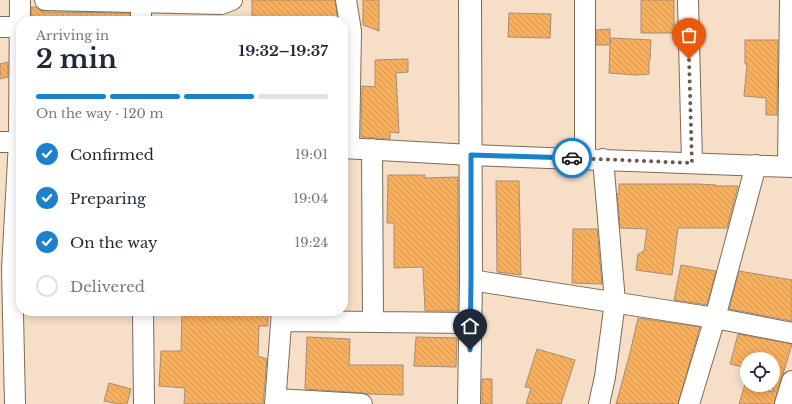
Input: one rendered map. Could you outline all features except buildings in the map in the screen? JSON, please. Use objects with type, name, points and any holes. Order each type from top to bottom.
[{"type":"street","points":[[15,404],[6,268],[13,142],[9,27],[20,0]]},
{"type":"street","points":[[45,0],[141,12],[208,12],[221,4],[232,0]]},
{"type":"street","points":[[346,0],[347,16]]},
{"type":"street","points":[[468,404],[471,280],[470,0]]},
{"type":"street","points":[[585,0],[594,159],[615,302],[605,377],[599,404]]},
{"type":"street","points":[[688,0],[692,163]]},
{"type":"street","points":[[348,148],[471,155],[790,167],[790,0]]},
{"type":"street","points":[[372,149],[373,322]]},
{"type":"street","points":[[689,404],[715,318],[756,165]]},
{"type":"street","points":[[471,280],[715,318],[792,333]]},
{"type":"street","points":[[143,316],[144,404]]},
{"type":"street","points":[[362,404],[276,401],[282,316],[373,322],[470,323]]},
{"type":"street","points":[[785,404],[792,381]]},
{"type":"way so far","points":[[572,158],[692,163],[689,59]]},
{"type":"route","points":[[470,350],[471,155],[572,158]]}]
